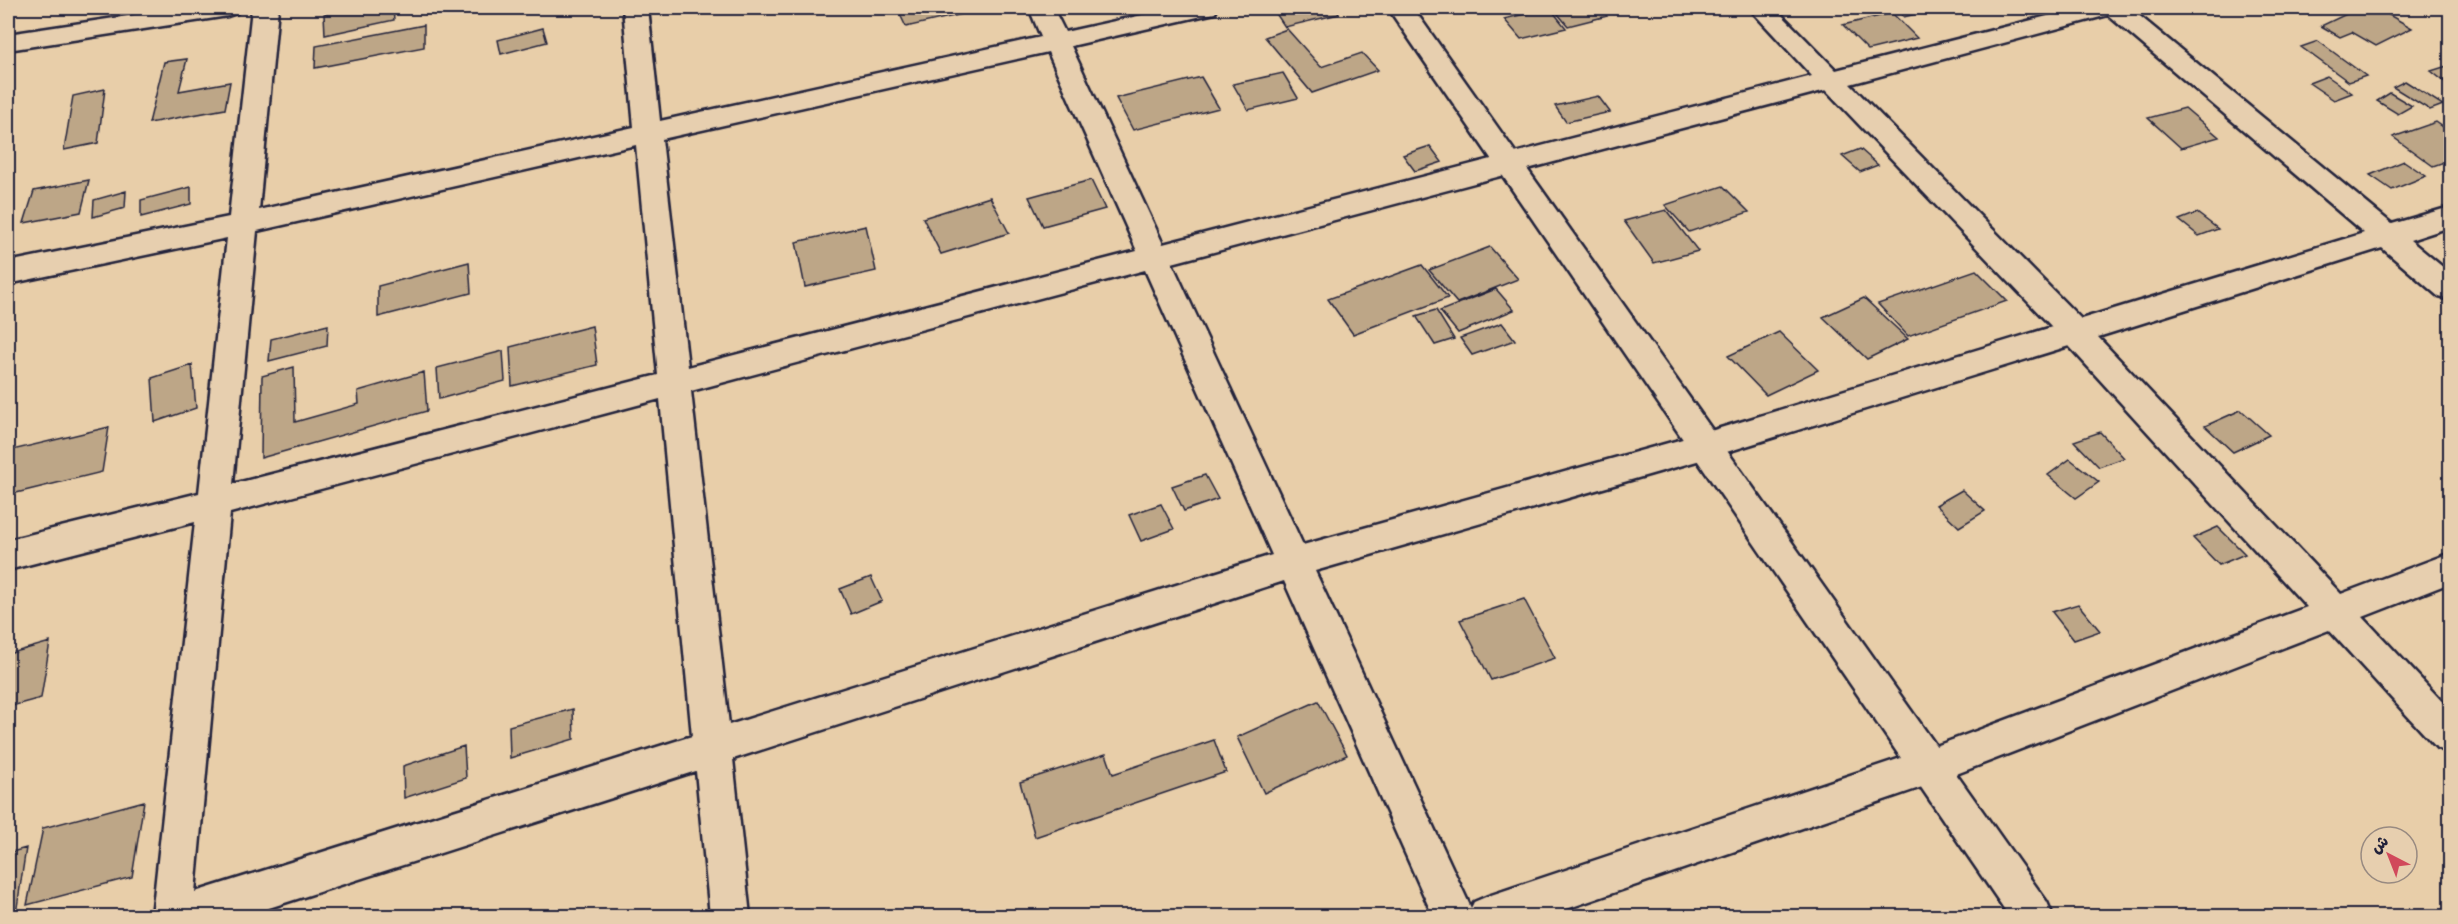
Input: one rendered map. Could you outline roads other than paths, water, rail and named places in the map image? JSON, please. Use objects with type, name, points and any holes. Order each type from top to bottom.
[{"type":"street","points":[[8,42],[228,8]]},
{"type":"street","points":[[171,916],[265,8]]},
{"type":"street","points":[[635,8],[730,916]]},
{"type":"street","points":[[1041,8],[1454,916]]},
{"type":"street","points":[[8,273],[243,224],[1206,8]]},
{"type":"street","points":[[1401,8],[2033,916]]},
{"type":"street","points":[[1761,8],[2075,332],[2451,736]]},
{"type":"street","points":[[8,555],[2107,8]]},
{"type":"street","points":[[2115,8],[2451,289]]},
{"type":"street","points":[[182,916],[1293,563],[1704,446],[2451,217]]},
{"type":"street","points":[[1488,916],[1928,767],[2451,568]]}]
